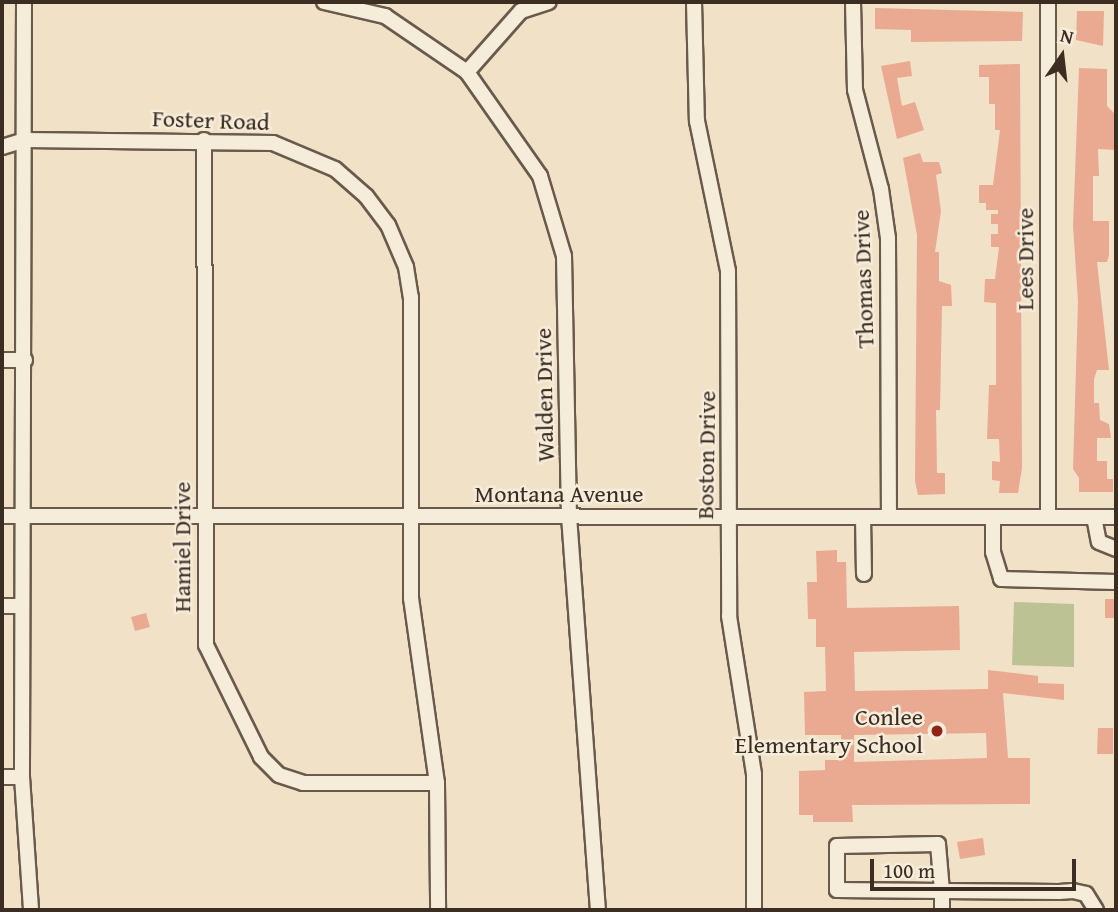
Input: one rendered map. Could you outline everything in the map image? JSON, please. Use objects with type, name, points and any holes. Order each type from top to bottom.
[{"type":"street","points":[[24,2],[22,777],[31,910]]},
{"type":"street","points":[[324,2],[385,16],[467,72],[520,11],[549,2]]},
{"type":"street","name":"Boston Drive","points":[[694,2],[697,121],[728,271],[729,616],[754,774],[754,910]]},
{"type":"street","name":"Thomas Drive","points":[[853,2],[855,90],[887,227],[889,517]]},
{"type":"street","name":"Lees Drive","points":[[1048,2],[1048,517]]},
{"type":"street","name":"Walden Drive","points":[[467,72],[540,176],[564,256],[569,516],[598,910]]},
{"type":"street","name":"Foster Road","points":[[2,147],[25,140],[204,140],[273,143],[323,162],[366,196],[393,235],[411,297],[413,611],[437,782],[438,910]]},
{"type":"street","name":"Hamiel Drive","points":[[204,140],[206,645],[267,764],[295,782],[437,782]]},
{"type":"street","points":[[2,360],[25,360]]},
{"type":"street","name":"Montana Avenue","points":[[2,516],[1116,517]]},
{"type":"street","points":[[863,517],[864,573]]},
{"type":"street","points":[[993,517],[993,552],[1001,579],[1116,582]]},
{"type":"street","points":[[1094,517],[1100,542],[1112,550]]},
{"type":"street","points":[[2,606],[22,606]]},
{"type":"street","points":[[2,777],[22,777]]},
{"type":"street","points":[[942,910],[942,891],[938,844],[837,846],[838,890],[942,891],[1073,891],[1086,894],[1096,910]]},
{"type":"green space","points":[[1014,602],[1074,604],[1074,667],[1012,665]]},
{"type":"building","points":[[875,8],[1023,12],[1022,41],[911,42],[911,30],[875,29]]},
{"type":"building","points":[[1077,11],[1104,11],[1103,46],[1076,40]]},
{"type":"building","points":[[910,61],[912,76],[897,78],[902,106],[915,102],[924,130],[897,139],[881,66]]},
{"type":"building","points":[[1020,64],[1022,468],[1018,493],[999,493],[1000,481],[992,480],[992,461],[1000,462],[999,439],[987,439],[989,385],[996,385],[996,303],[984,302],[985,279],[995,279],[999,247],[991,247],[991,234],[998,234],[998,224],[991,224],[991,214],[998,214],[998,210],[986,210],[986,203],[979,203],[979,185],[993,185],[1000,130],[995,130],[995,104],[989,104],[989,77],[979,77],[979,65]]},
{"type":"building","points":[[1079,68],[1107,69],[1107,106],[1116,115],[1116,150],[1098,149],[1099,176],[1093,176],[1093,221],[1109,221],[1107,262],[1097,262],[1109,370],[1097,370],[1094,379],[1094,403],[1099,403],[1100,420],[1109,424],[1111,438],[1097,438],[1097,461],[1107,461],[1107,479],[1113,479],[1113,492],[1079,492],[1079,478],[1073,469],[1078,301],[1073,226]]},
{"type":"building","points":[[920,153],[923,162],[939,162],[942,173],[936,175],[941,211],[935,252],[939,252],[939,281],[951,285],[952,306],[942,306],[940,410],[936,410],[937,473],[945,473],[945,494],[918,495],[915,481],[917,235],[903,158]]},
{"type":"building","points":[[837,550],[837,562],[846,562],[847,608],[959,606],[960,650],[854,652],[855,691],[988,689],[988,670],[1038,676],[1038,683],[1064,684],[1064,700],[1003,693],[1008,758],[1030,758],[1030,804],[852,805],[853,822],[813,822],[813,815],[799,815],[799,771],[825,770],[825,760],[842,760],[841,735],[805,735],[804,692],[826,691],[825,647],[816,647],[816,619],[808,619],[807,582],[817,582],[816,551]],"holes":[[[986,733],[987,758],[854,762],[854,735]]]},
{"type":"building","points":[[1105,599],[1116,599],[1116,618],[1105,618]]},
{"type":"building","points":[[146,613],[150,627],[135,631],[131,617]]},
{"type":"building","points":[[1098,728],[1113,728],[1113,754],[1097,754]]},
{"type":"building","points":[[983,838],[985,855],[960,859],[957,842]]},
{"type":"place","name":"Conlee Elementary School","points":[[937,731]]}]
